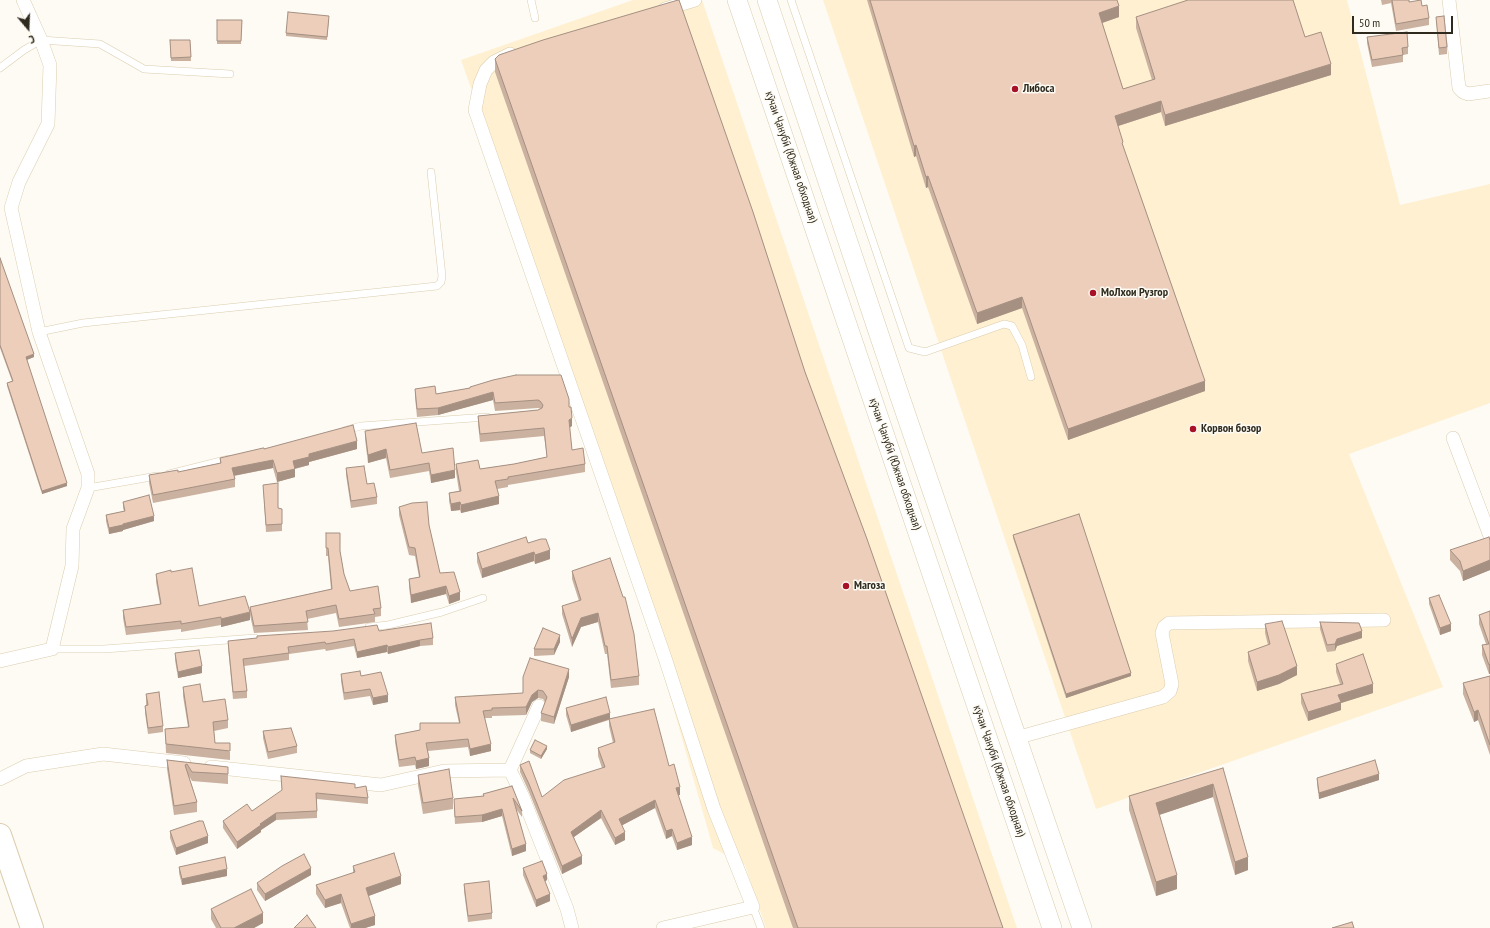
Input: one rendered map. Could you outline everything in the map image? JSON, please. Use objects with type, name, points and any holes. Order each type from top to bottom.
[{"type":"highway","points":[[0,835],[32,928]]},
{"type":"main road","name":"кӯчаи Ҷанубӣ (Южная обходная)","points":[[737,0],[1052,928]]},
{"type":"main road","points":[[767,0],[901,400],[1082,928]]},
{"type":"street","points":[[0,661],[52,649],[72,566],[73,529],[88,488],[88,474],[39,332],[10,208],[19,182],[48,124],[50,66],[41,40],[23,0]]},
{"type":"street","points":[[650,13],[695,0]]},
{"type":"street","points":[[1449,0],[1459,88],[1468,94],[1490,91]]},
{"type":"street","points":[[524,50],[494,62],[486,70],[480,84],[474,110],[665,658],[714,809],[753,907],[663,928]]},
{"type":"street","points":[[1453,438],[1490,536]]},
{"type":"street","points":[[1016,738],[1163,697],[1170,691],[1172,684],[1162,633],[1164,627],[1169,623],[1384,620]]},
{"type":"street","points":[[510,770],[539,706]]},
{"type":"street","points":[[0,778],[26,766],[103,754],[381,785],[444,770],[510,770]]},
{"type":"street","points":[[510,770],[522,795],[567,909],[572,928]]},
{"type":"lane","points":[[531,0],[535,18]]},
{"type":"lane","points":[[791,0],[909,348],[925,352],[1004,324],[1012,326],[1022,346],[1031,377]]},
{"type":"lane","points":[[0,68],[24,50],[41,40],[100,44],[144,69],[230,74]]},
{"type":"lane","points":[[39,332],[83,323],[437,286],[441,282],[442,276],[431,172]]},
{"type":"lane","points":[[338,432],[361,426],[493,417]]},
{"type":"lane","points":[[88,488],[170,474],[238,457]]},
{"type":"lane","points":[[360,629],[388,625],[442,612],[483,598]]},
{"type":"lane","points":[[52,649],[104,649],[261,638]]},
{"type":"lane","points":[[753,907],[761,928]]},
{"type":"shaded area","points":[[633,0],[702,0],[1017,928],[766,928],[745,865],[713,848],[637,586],[520,226],[461,60]]},
{"type":"shaded area","name":"Корвон бозор","points":[[823,0],[1347,0],[1400,205],[1490,184],[1490,403],[1349,454],[1443,687],[1096,809]]},
{"type":"building","points":[[679,0],[753,212],[805,372],[867,539],[1003,928],[798,928],[495,59],[499,55],[543,40]]},
{"type":"building","points":[[870,0],[1117,0],[1119,6],[1099,13],[1123,89],[1155,79],[1136,17],[1188,0],[1293,0],[1305,37],[1321,32],[1331,64],[1165,115],[1161,101],[1115,116],[1123,142],[1122,143],[1205,381],[1068,429],[1022,297],[977,313],[928,176],[926,177],[916,145],[914,146]]},
{"type":"building","points":[[1392,0],[1409,0],[1409,2],[1421,0],[1422,6],[1427,5],[1429,18],[1396,24]]},
{"type":"building","points":[[288,12],[329,16],[327,37],[286,33]]},
{"type":"building","points":[[1444,16],[1447,47],[1439,48],[1436,17]]},
{"type":"building","points":[[217,20],[242,20],[241,41],[217,41]]},
{"type":"building","points":[[1407,32],[1408,47],[1402,48],[1403,55],[1372,60],[1367,37]]},
{"type":"building","points":[[170,40],[190,40],[191,57],[171,58]]},
{"type":"building","points":[[0,258],[34,354],[26,357],[67,483],[42,491],[7,383],[13,381],[0,345]]},
{"type":"building","points":[[516,375],[561,375],[569,399],[569,407],[571,407],[572,418],[569,420],[572,450],[583,448],[585,464],[508,477],[508,479],[495,481],[499,496],[461,505],[460,502],[451,504],[449,493],[461,491],[456,464],[478,460],[480,469],[547,457],[544,428],[480,434],[478,416],[538,410],[542,408],[543,405],[538,400],[495,403],[493,392],[438,408],[417,409],[415,389],[435,386],[436,394],[470,388],[493,380]]},
{"type":"building","points":[[416,423],[422,453],[453,448],[455,470],[431,475],[429,463],[390,470],[386,449],[368,455],[365,431]]},
{"type":"building","points":[[353,425],[357,441],[309,454],[309,457],[293,461],[295,469],[277,473],[273,460],[232,468],[235,479],[153,495],[149,475],[178,470],[178,472],[221,463],[220,458],[264,449]]},
{"type":"building","points":[[364,466],[367,484],[374,483],[377,497],[351,501],[346,468]]},
{"type":"building","points":[[278,483],[278,508],[282,509],[282,524],[266,525],[263,485]]},
{"type":"building","points":[[149,495],[154,516],[109,528],[106,515],[125,511],[123,502]]},
{"type":"building","points":[[427,502],[429,525],[440,573],[454,572],[460,592],[449,596],[446,586],[411,595],[409,579],[420,577],[415,548],[409,547],[399,507],[412,503]]},
{"type":"building","points":[[1079,514],[1131,673],[1066,694],[1013,535]]},
{"type":"building","points":[[326,533],[340,533],[340,551],[344,574],[350,591],[378,586],[381,608],[373,609],[375,614],[339,619],[336,605],[306,611],[308,622],[254,626],[250,607],[332,589],[328,548],[326,548]]},
{"type":"building","points":[[526,537],[528,543],[546,539],[550,550],[535,555],[534,552],[482,569],[477,553]]},
{"type":"building","points":[[1489,537],[1490,560],[1463,571],[1460,561],[1450,550]]},
{"type":"building","points":[[610,558],[623,597],[625,597],[634,634],[639,676],[611,680],[607,646],[605,646],[598,613],[581,618],[572,639],[562,606],[581,600],[572,571]]},
{"type":"building","points":[[192,568],[199,606],[245,596],[250,612],[221,619],[221,617],[181,624],[181,621],[126,627],[123,610],[161,604],[156,574],[171,570],[171,572]]},
{"type":"building","points":[[1439,595],[1451,624],[1440,628],[1429,598]]},
{"type":"building","points":[[1490,611],[1489,665],[1482,645],[1489,644],[1479,615]]},
{"type":"building","points":[[1282,621],[1297,666],[1279,675],[1257,682],[1248,652],[1270,644],[1265,624]]},
{"type":"building","points":[[1320,622],[1359,623],[1362,631],[1337,639],[1335,644],[1327,645]]},
{"type":"building","points":[[431,623],[433,638],[388,647],[387,645],[357,652],[354,639],[326,644],[325,642],[288,647],[289,653],[243,659],[247,691],[233,692],[228,641],[257,638],[257,636],[333,631],[377,625],[379,631]]},
{"type":"building","points":[[543,628],[560,635],[554,649],[534,649]]},
{"type":"building","points":[[199,650],[202,666],[178,672],[175,653]]},
{"type":"building","points":[[1363,654],[1373,684],[1338,695],[1341,702],[1308,712],[1301,694],[1343,684],[1336,664]]},
{"type":"building","points":[[530,658],[569,669],[554,717],[541,713],[547,697],[543,691],[538,690],[532,695],[526,707],[492,708],[492,710],[483,711],[491,744],[470,749],[468,739],[426,743],[429,758],[416,761],[415,757],[399,760],[395,735],[420,730],[420,723],[460,723],[455,697],[523,693],[523,677]]},
{"type":"building","points":[[360,671],[361,676],[381,672],[388,695],[373,698],[370,689],[344,693],[341,674]]},
{"type":"building","points":[[1490,676],[1490,745],[1478,710],[1474,712],[1463,683]]},
{"type":"building","points":[[200,684],[203,702],[225,699],[228,720],[213,722],[215,743],[230,743],[230,751],[166,744],[165,729],[189,727],[183,687]]},
{"type":"building","points":[[159,692],[163,726],[148,728],[145,706],[148,705],[146,694]]},
{"type":"building","points":[[606,697],[610,713],[571,725],[566,708]]},
{"type":"building","points":[[654,709],[669,766],[674,764],[680,787],[676,788],[692,837],[677,843],[672,829],[666,831],[655,800],[619,819],[625,832],[615,838],[601,810],[571,832],[582,856],[562,866],[520,765],[529,761],[542,797],[564,780],[605,767],[598,748],[615,742],[609,719]]},
{"type":"building","points":[[291,728],[297,746],[268,752],[263,731]]},
{"type":"building","points":[[535,740],[547,746],[541,756],[530,750]]},
{"type":"building","points":[[167,760],[228,767],[228,774],[192,772],[187,764],[185,765],[197,802],[174,806]]},
{"type":"building","points":[[1375,760],[1379,774],[1319,793],[1317,778]]},
{"type":"building","points":[[1223,768],[1248,857],[1235,862],[1213,784],[1156,803],[1177,875],[1156,882],[1129,796]]},
{"type":"building","points":[[449,769],[453,798],[423,803],[418,775]]},
{"type":"building","points":[[281,776],[355,784],[355,788],[366,786],[368,798],[316,793],[317,811],[276,813],[237,842],[223,821],[247,804],[252,811],[282,790]]},
{"type":"building","points":[[512,786],[522,811],[513,798],[526,844],[512,849],[502,809],[482,815],[455,817],[454,799],[484,796],[483,794]]},
{"type":"building","points":[[203,821],[208,836],[176,848],[170,831]]},
{"type":"building","points":[[394,853],[401,876],[366,888],[375,916],[351,924],[341,894],[325,900],[316,885],[355,872],[353,866]]},
{"type":"building","points":[[304,854],[311,868],[265,894],[257,883],[282,866]]},
{"type":"building","points":[[225,857],[227,869],[182,879],[179,867]]},
{"type":"building","points":[[542,861],[547,874],[543,876],[550,894],[536,900],[523,868]]},
{"type":"building","points":[[489,881],[492,913],[468,916],[464,884]]},
{"type":"building","points":[[251,889],[263,913],[234,928],[221,928],[211,909]]},
{"type":"building","points":[[307,915],[316,928],[294,928]]},
{"type":"building","points":[[1352,922],[1354,928],[1332,928]]},
{"type":"place","name":"Либоса","points":[[1015,89]]},
{"type":"place","name":"МоЛхои Рузгор","points":[[1093,293]]},
{"type":"place","name":"Корвон бозор","points":[[1193,429]]},
{"type":"place","name":"Магоза","points":[[846,586]]}]
